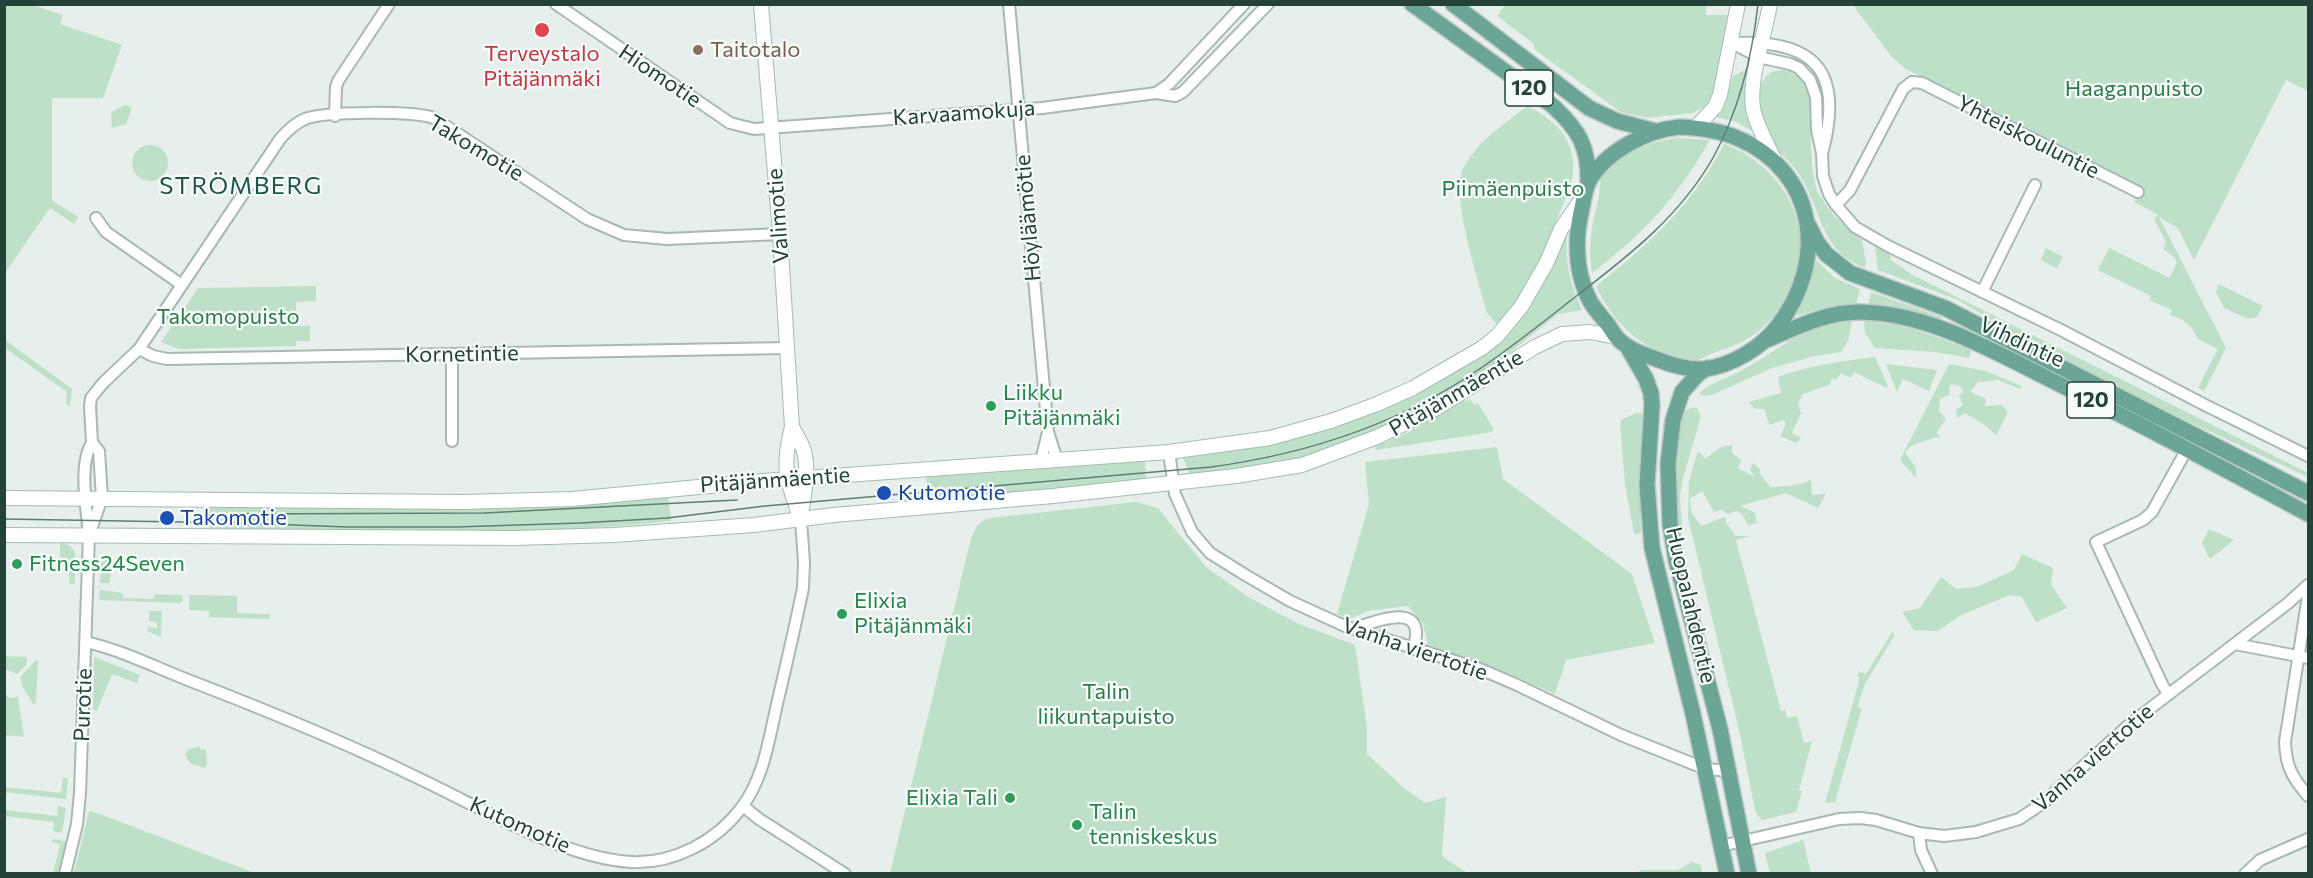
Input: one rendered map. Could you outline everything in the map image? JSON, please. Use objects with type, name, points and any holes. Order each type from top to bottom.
[{"type":"main road","name":"Valimotie","points":[[761,4],[780,234],[792,427],[786,451],[786,479],[801,520]]},
{"type":"main road","name":"120","points":[[1412,4],[1553,106],[1568,120],[1576,129],[1584,148],[1587,189]]},
{"type":"main road","name":"120","points":[[1453,4],[1589,108],[1617,121],[1655,131]]},
{"type":"main road","points":[[1695,128],[1715,107],[1720,95],[1738,4]]},
{"type":"main road","points":[[1770,4],[1752,89],[1753,109],[1776,164],[1796,191],[1809,226],[1803,283],[1789,311],[1767,340],[1740,357],[1707,368],[1682,368],[1628,348],[1616,337],[1591,303],[1579,264],[1578,229],[1587,189],[1607,160],[1655,131],[1695,128],[1735,137],[1749,143],[1776,164]]},
{"type":"main road","name":"Pitäjänmäentie","points":[[4,498],[226,501],[572,499],[786,479],[1169,452],[1270,438],[1331,421],[1413,388],[1464,359],[1497,336],[1521,307],[1546,264],[1561,229],[1587,189]]},
{"type":"main road","name":"Vihdintie","points":[[1809,226],[1817,243],[1826,254],[1850,273],[1945,308],[2308,492]]},
{"type":"main road","name":"Vihdintie","points":[[1767,340],[1827,316],[1860,312],[1906,319],[1938,328],[1995,352],[2187,449],[2308,514]]},
{"type":"main road","name":"Pitäjänmäentie","points":[[4,535],[516,538],[614,535],[801,520],[1173,484],[1302,465],[1409,423],[1535,347],[1562,334],[1590,332],[1616,337]]},
{"type":"main road","name":"Huopalahdentie","points":[[1628,348],[1651,393],[1647,485],[1652,548],[1706,769],[1727,873]]},
{"type":"main road","name":"Huopalahdentie","points":[[1707,368],[1689,383],[1677,404],[1670,439],[1667,485],[1670,524],[1676,560],[1704,661],[1729,771],[1749,873]]},
{"type":"main road","name":"Valimotie","points":[[792,427],[804,449],[806,478],[801,520]]},
{"type":"street","points":[[335,116],[338,81],[389,4]]},
{"type":"street","name":"Hiomotie","points":[[556,4],[730,123],[754,129],[771,128]]},
{"type":"street","name":"Höyläämötie","points":[[1009,4],[1048,432],[1057,460]]},
{"type":"street","points":[[1156,93],[1169,84],[1244,4]]},
{"type":"street","name":"Karvaamokuja","points":[[771,128],[1018,109],[1156,93],[1175,96],[1183,92],[1268,4]]},
{"type":"street","name":"Vihdintie","points":[[1732,43],[1763,42],[1803,53],[1812,59],[1824,75],[1830,101],[1828,131],[1822,153]]},
{"type":"street","name":"Vihdintie","points":[[1732,43],[1760,57],[1790,64],[1805,73],[1810,80],[1816,97],[1817,130],[1822,153],[1823,176],[1829,194],[1855,227],[2308,456]]},
{"type":"street","name":"Yhteiskouluntie","points":[[1836,205],[1850,190],[1903,89],[1912,82],[1922,83],[2138,192]]},
{"type":"street","name":"Takomotie","points":[[89,535],[85,498],[86,453],[92,443],[91,398],[103,382],[139,349],[287,131],[307,118],[414,114],[434,118],[587,219],[624,235],[667,239],[780,234]]},
{"type":"street","points":[[1982,292],[2035,185]]},
{"type":"street","points":[[96,218],[106,232],[182,285]]},
{"type":"street","name":"Kornetintie","points":[[139,349],[153,356],[167,359],[787,348]]},
{"type":"street","points":[[452,354],[452,441]]},
{"type":"street","name":"Höyläämötie","points":[[1041,461],[1048,432]]},
{"type":"street","name":"Takomotie","points":[[89,535],[102,498],[99,451],[92,443]]},
{"type":"street","points":[[2168,694],[2096,542],[2143,520],[2152,512],[2187,449]]},
{"type":"street","name":"Vanha viertotie","points":[[1169,452],[1173,484],[1179,506],[1197,539],[1210,553],[1290,601],[1353,629],[1502,678],[1621,735],[1706,769],[1729,771]]},
{"type":"street","name":"Kutomotie","points":[[86,642],[269,711],[412,775],[542,837],[586,854],[611,860],[646,862],[684,853],[712,837],[743,806],[759,776],[803,588],[801,520]]},
{"type":"street","name":"Purotie","points":[[65,873],[79,812],[89,535]]},
{"type":"street","name":"Vanha viertotie","points":[[1721,846],[1839,819],[1876,820],[1919,833],[1944,836],[1976,832],[2026,815],[2043,803],[2131,723],[2292,600],[2308,585]]},
{"type":"street","points":[[2308,596],[2304,657],[2285,742],[2285,755],[2291,775],[2308,796]]},
{"type":"street","points":[[1353,629],[1373,621],[1402,616],[1416,626],[1417,636],[1413,649]]},
{"type":"street","points":[[2235,644],[2304,657]]},
{"type":"street","points":[[743,806],[845,873]]},
{"type":"street","points":[[1919,833],[1921,850],[1932,873]]},
{"type":"street","points":[[2245,873],[2260,860],[2308,839]]},
{"type":"green space","points":[[5,4],[33,5],[63,15],[60,24],[122,45],[103,98],[52,98],[52,200],[78,217],[74,224],[50,208],[5,273]]},
{"type":"green space","points":[[1506,4],[1706,4],[1706,15],[1731,15],[1713,96],[1704,107],[1692,113],[1648,118],[1621,112],[1535,50],[1534,44],[1497,16]]},
{"type":"green space","name":"Haaganpuisto","points":[[1853,5],[2308,5],[2308,91],[2286,80],[2194,260],[2178,228],[2134,202],[2140,187],[1906,69],[1891,56]]},
{"type":"green space","points":[[1753,66],[1754,132],[1734,121],[1716,117],[1727,99],[1733,76]]},
{"type":"green space","points":[[1784,70],[1800,79],[1809,94],[1812,167],[1817,192],[1835,217],[1862,240],[1865,268],[1850,260],[1830,240],[1799,174],[1775,146],[1762,122],[1758,108],[1762,83],[1772,72]]},
{"type":"green space","points":[[125,105],[132,107],[126,124],[112,128],[111,112]]},
{"type":"green space","name":"Piimäenpuisto","points":[[1528,106],[1550,120],[1566,138],[1573,159],[1573,172],[1571,186],[1532,277],[1511,310],[1498,325],[1487,313],[1472,261],[1460,198],[1460,181],[1463,169],[1476,150],[1492,134]]},
{"type":"green space","points":[[1676,138],[1710,140],[1672,197],[1658,213],[1628,243],[1592,273],[1590,246],[1592,228],[1599,198],[1600,181],[1605,170],[1613,162],[1633,150]]},
{"type":"green space","points":[[1724,144],[1758,163],[1784,191],[1794,210],[1799,230],[1800,250],[1797,270],[1791,289],[1781,307],[1768,323],[1737,344],[1699,360],[1689,360],[1662,352],[1638,339],[1618,321],[1596,286],[1652,239],[1684,205],[1712,166]]},
{"type":"green space","points":[[150,145],[162,151],[168,163],[162,175],[150,181],[138,175],[132,163],[138,151]]},
{"type":"green space","points":[[2158,215],[2226,348],[2204,391],[2198,388],[2218,349],[2198,339],[2192,328],[2183,320],[2170,315],[2172,310],[2149,300],[2151,296],[2098,270],[2109,248],[2170,278],[2177,262],[2163,249],[2166,242],[2154,219]]},
{"type":"green space","points":[[1567,234],[1569,273],[1582,310],[1558,314],[1503,358],[1409,418],[1329,450],[1292,460],[1190,474],[1182,456],[1281,440],[1498,343],[1529,309]]},
{"type":"green space","points":[[1875,245],[1889,252],[1891,260],[1911,274],[2308,473],[2308,477],[2174,415],[2040,349],[1958,300],[1878,270]]},
{"type":"green space","points":[[2046,248],[2063,257],[2057,268],[2041,260]]},
{"type":"green space","points":[[1816,260],[1835,278],[1860,289],[1856,305],[1837,306],[1794,316],[1805,297]]},
{"type":"green space","points":[[2219,284],[2263,306],[2257,317],[2248,319],[2224,308],[2216,292]]},
{"type":"green space","name":"Takomopuisto","points":[[316,286],[316,301],[296,302],[296,326],[310,326],[310,341],[296,341],[296,346],[178,349],[161,342],[198,288]]},
{"type":"green space","points":[[1871,292],[1942,317],[1940,322],[1868,306]]},
{"type":"green space","points":[[1864,320],[1905,327],[1945,340],[1971,350],[1969,358],[1935,352],[1875,348],[1865,333]]},
{"type":"green space","points":[[1852,321],[1848,341],[1841,352],[1815,356],[1772,368],[1712,395],[1703,396],[1699,393],[1806,332],[1834,323]]},
{"type":"green space","points":[[5,340],[72,389],[70,406],[66,404],[67,392],[5,348]]},
{"type":"green space","points":[[1875,357],[1887,388],[1854,372],[1851,378],[1841,373],[1836,380],[1832,378],[1829,385],[1803,394],[1798,403],[1801,414],[1792,433],[1801,438],[1796,443],[1780,436],[1786,424],[1784,420],[1769,425],[1765,410],[1754,408],[1749,402],[1781,393],[1778,377],[1814,366]]},
{"type":"green space","points":[[1886,364],[1937,370],[1929,391],[1903,379],[1897,392]]},
{"type":"green space","points":[[1949,364],[1986,371],[2022,386],[2020,389],[1998,380],[1978,382],[1970,392],[1986,399],[1985,406],[2002,405],[2008,413],[1996,435],[1965,413],[1957,418],[1956,410],[1963,405],[1959,396],[1963,391],[1960,386],[1952,384],[1949,387],[1950,394],[1940,399],[1939,411],[1946,419],[1936,433],[1940,436],[1912,445],[1905,452],[1916,468],[1916,478],[1900,460]]},
{"type":"green space","points":[[1470,399],[1475,405],[1478,403],[1493,428],[1492,432],[1376,450],[1375,447],[1411,431],[1464,400]]},
{"type":"green space","points":[[1694,407],[1701,416],[1682,482],[1680,498],[1682,525],[1679,526],[1674,488],[1676,441],[1682,417]]},
{"type":"green space","points":[[1636,413],[1643,414],[1641,533],[1634,534],[1625,484],[1620,424],[1621,420]]},
{"type":"green space","points":[[1732,445],[1732,453],[1741,460],[1738,468],[1754,477],[1750,469],[1753,463],[1760,469],[1760,474],[1770,487],[1811,480],[1812,495],[1826,494],[1818,508],[1786,493],[1740,506],[1755,513],[1757,523],[1748,525],[1742,514],[1737,511],[1728,514],[1721,510],[1714,512],[1702,491],[1690,499],[1692,514],[1701,525],[1725,517],[1726,523],[1736,536],[1750,536],[1736,540],[1781,711],[1785,710],[1787,718],[1797,716],[1804,743],[1812,741],[1799,790],[1802,791],[1796,812],[1762,820],[1755,810],[1739,730],[1688,518],[1689,481],[1698,451],[1705,459],[1721,447]]},
{"type":"green space","points":[[1497,447],[1503,479],[1632,574],[1655,643],[1566,660],[1555,694],[1498,669],[1428,645],[1423,624],[1408,606],[1368,611],[1350,619],[1337,614],[1369,504],[1365,462]]},
{"type":"green space","points":[[1145,459],[1146,481],[1055,491],[928,500],[926,476]]},
{"type":"green space","points":[[668,493],[671,521],[614,526],[498,532],[209,528],[209,508],[233,506]]},
{"type":"green space","name":"Talin liikuntapuisto","points":[[1136,502],[1158,508],[1206,567],[1248,597],[1299,624],[1355,645],[1367,727],[1367,754],[1404,788],[1425,803],[1446,797],[1442,856],[1467,873],[890,873],[972,535],[977,526],[980,522],[990,518]]},
{"type":"green space","points":[[2209,529],[2234,540],[2210,559],[2202,543]]},
{"type":"green space","points":[[60,543],[69,545],[75,552],[75,584],[69,584],[70,560],[60,559]]},
{"type":"green space","points":[[2022,554],[2053,568],[2051,585],[2067,608],[2036,622],[2022,597],[2010,595],[1961,615],[1938,631],[1914,630],[1902,612],[1920,608],[1941,577],[1956,589],[1977,587],[2014,570]]},
{"type":"green space","points":[[104,560],[111,560],[110,583],[100,583],[101,563]]},
{"type":"green space","points":[[100,590],[123,593],[123,598],[154,599],[155,594],[182,595],[183,601],[179,603],[99,600]]},
{"type":"green space","points":[[189,595],[237,596],[237,613],[270,614],[269,619],[209,617],[209,611],[189,610]]},
{"type":"green space","points":[[149,611],[162,611],[161,637],[147,631],[148,626],[157,629],[157,622],[149,621]]},
{"type":"green space","points":[[1893,631],[1894,636],[1865,684],[1857,707],[1862,708],[1835,802],[1825,803],[1859,681],[1858,671],[1866,674]]},
{"type":"green space","points":[[5,656],[27,657],[27,664],[17,674],[5,669]]},
{"type":"green space","points":[[94,657],[140,675],[137,683],[112,674],[97,711],[93,709]]},
{"type":"green space","points":[[38,660],[36,703],[33,704],[20,677]]},
{"type":"green space","points":[[5,694],[10,698],[18,697],[24,737],[5,735]]},
{"type":"green space","points":[[200,747],[206,750],[205,768],[190,763],[185,755],[188,749]]},
{"type":"green space","points":[[63,778],[68,778],[66,799],[5,792],[5,787],[61,793]]},
{"type":"green space","points":[[58,806],[66,808],[62,833],[53,831],[54,822],[5,816],[5,810],[57,816]]},
{"type":"green space","points":[[89,811],[102,815],[255,873],[74,873]]},
{"type":"green space","points":[[53,839],[68,842],[60,873],[53,873],[60,844],[52,842]]},
{"type":"green space","points":[[1803,840],[1811,873],[1770,873],[1765,853]]},
{"type":"green space","points":[[1692,862],[1701,865],[1702,873],[1634,873],[1643,870],[1678,870]]},
{"type":"tram line","points":[[4,519],[347,527],[456,527],[580,523],[667,518],[765,506],[1211,467],[1282,454],[1318,444],[1386,420],[1450,388],[1531,332],[1654,232],[1701,177],[1723,138],[1744,82],[1758,4]]},
{"type":"tram line","points":[[231,514],[484,513],[737,500]]},
{"type":"place","name":"Terveystalo Pitäjänmäki","points":[[542,30]]},
{"type":"place","name":"Taitotalo","points":[[698,50]]},
{"type":"place","name":"Liikku Pitäjänmäki","points":[[991,406]]},
{"type":"place","name":"Kutomotie","points":[[884,493]]},
{"type":"place","name":"Takomotie","points":[[167,518]]},
{"type":"place","name":"Fitness24Seven","points":[[17,564]]},
{"type":"place","name":"Elixia Pitäjänmäki","points":[[842,614]]},
{"type":"place","name":"Elixia Tali","points":[[1010,798]]},
{"type":"place","name":"Talin tenniskeskus","points":[[1077,825]]},
{"type":"district","name":"STRÖMBERG","points":[[241,186]]}]
